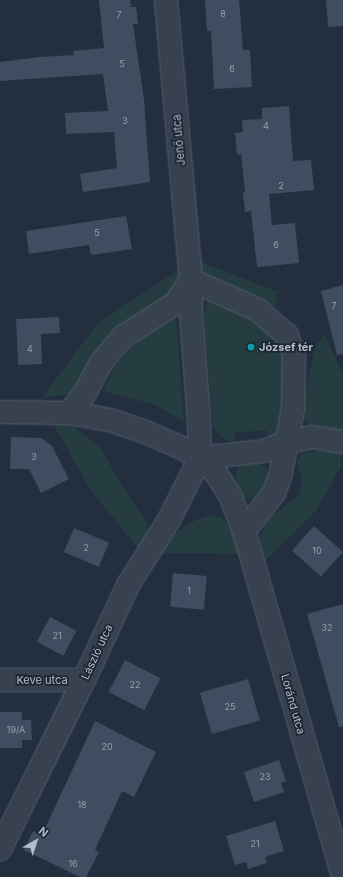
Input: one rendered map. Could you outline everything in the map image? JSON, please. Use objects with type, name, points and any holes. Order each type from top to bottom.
[{"type":"street","name":"Jenő utca","points":[[166,0],[191,280]]},
{"type":"street","points":[[69,413],[86,393],[101,363],[124,336],[176,304],[191,280]]},
{"type":"street","points":[[0,412],[69,413],[110,420],[148,433],[200,458],[216,472],[230,495],[244,531],[274,493],[280,477],[288,442],[293,409],[295,374],[294,355],[287,335],[258,310],[191,280]]},
{"type":"street","points":[[191,280],[191,313],[199,419],[200,458]]},
{"type":"street","points":[[200,458],[264,451],[288,442],[311,437],[343,442]]},
{"type":"street","name":"László utca","points":[[0,849],[84,680],[128,585],[168,520],[200,458]]},
{"type":"street","name":"Loránd utca","points":[[244,531],[343,877]]},
{"type":"street","name":"Keve utca","points":[[0,680],[84,680]]},
{"type":"green space","points":[[201,262],[278,292],[275,306],[216,283],[205,275],[201,269]]},
{"type":"green space","points":[[188,264],[183,289],[119,325],[72,393],[41,399],[99,322]]},
{"type":"green space","points":[[211,297],[272,328],[290,364],[278,437],[269,440],[266,430],[234,433],[235,442],[226,440],[219,435],[213,425],[204,314],[207,302]]},
{"type":"green space","points":[[176,318],[184,421],[153,404],[103,391],[115,367],[132,347],[153,330]]},
{"type":"green space","points":[[325,335],[343,374],[343,433],[325,431],[309,426],[305,417],[304,399],[315,347]]},
{"type":"green space","points":[[50,418],[70,424],[100,447],[119,481],[145,520],[150,534],[140,551],[90,489]]},
{"type":"green space","points":[[317,451],[341,452],[341,466],[316,511],[264,562],[260,540],[264,527],[272,515],[299,496],[302,481],[297,462],[302,454]]},
{"type":"green space","points":[[259,463],[266,468],[270,476],[266,487],[258,497],[249,500],[243,496],[236,483],[236,473],[239,467],[245,464]]},
{"type":"green space","points":[[211,515],[222,518],[232,529],[241,554],[156,553],[179,531],[194,521]]},
{"type":"building","points":[[99,0],[130,0],[131,7],[136,7],[138,24],[133,24],[144,100],[150,182],[83,192],[80,174],[117,168],[114,132],[66,134],[65,113],[108,111],[103,74],[0,81],[0,62],[39,57],[74,55],[73,51],[104,48]]},
{"type":"building","points":[[205,0],[239,0],[243,50],[250,50],[252,87],[214,89],[211,31],[207,31]]},
{"type":"building","points":[[326,0],[343,0],[343,26],[328,27]]},
{"type":"building","points":[[289,106],[293,161],[311,160],[314,190],[269,194],[272,225],[295,223],[299,263],[257,267],[251,211],[245,212],[243,193],[245,192],[241,154],[237,155],[235,133],[243,132],[242,120],[262,119],[262,108]]},
{"type":"building","points":[[126,216],[132,249],[91,255],[89,245],[29,254],[26,231]]},
{"type":"building","points":[[343,285],[343,354],[337,355],[321,291]]},
{"type":"building","points":[[59,317],[60,333],[41,334],[42,364],[18,365],[16,319]]},
{"type":"building","points":[[11,437],[41,438],[52,446],[69,479],[41,493],[29,469],[10,469]]},
{"type":"building","points":[[314,526],[343,552],[321,577],[292,551]]},
{"type":"building","points":[[74,528],[109,543],[99,567],[64,552]]},
{"type":"building","points":[[173,573],[207,576],[204,610],[170,607]]},
{"type":"building","points":[[343,604],[343,727],[339,727],[307,614]]},
{"type":"building","points":[[50,617],[76,631],[63,656],[37,642]]},
{"type":"building","points":[[125,660],[161,678],[144,710],[109,692]]},
{"type":"building","points":[[248,679],[260,720],[212,734],[200,693]]},
{"type":"building","points":[[0,712],[22,712],[22,720],[31,720],[32,740],[22,740],[22,748],[0,748]]},
{"type":"building","points":[[95,721],[156,752],[134,797],[122,791],[95,850],[99,852],[86,877],[80,877],[24,850],[33,831],[42,835]]},
{"type":"building","points":[[279,760],[286,781],[281,783],[284,792],[254,802],[244,772]]},
{"type":"building","points":[[275,821],[284,851],[265,857],[267,863],[248,869],[246,862],[235,865],[226,836]]},
{"type":"place","name":"József tér","points":[[251,347]]}]
